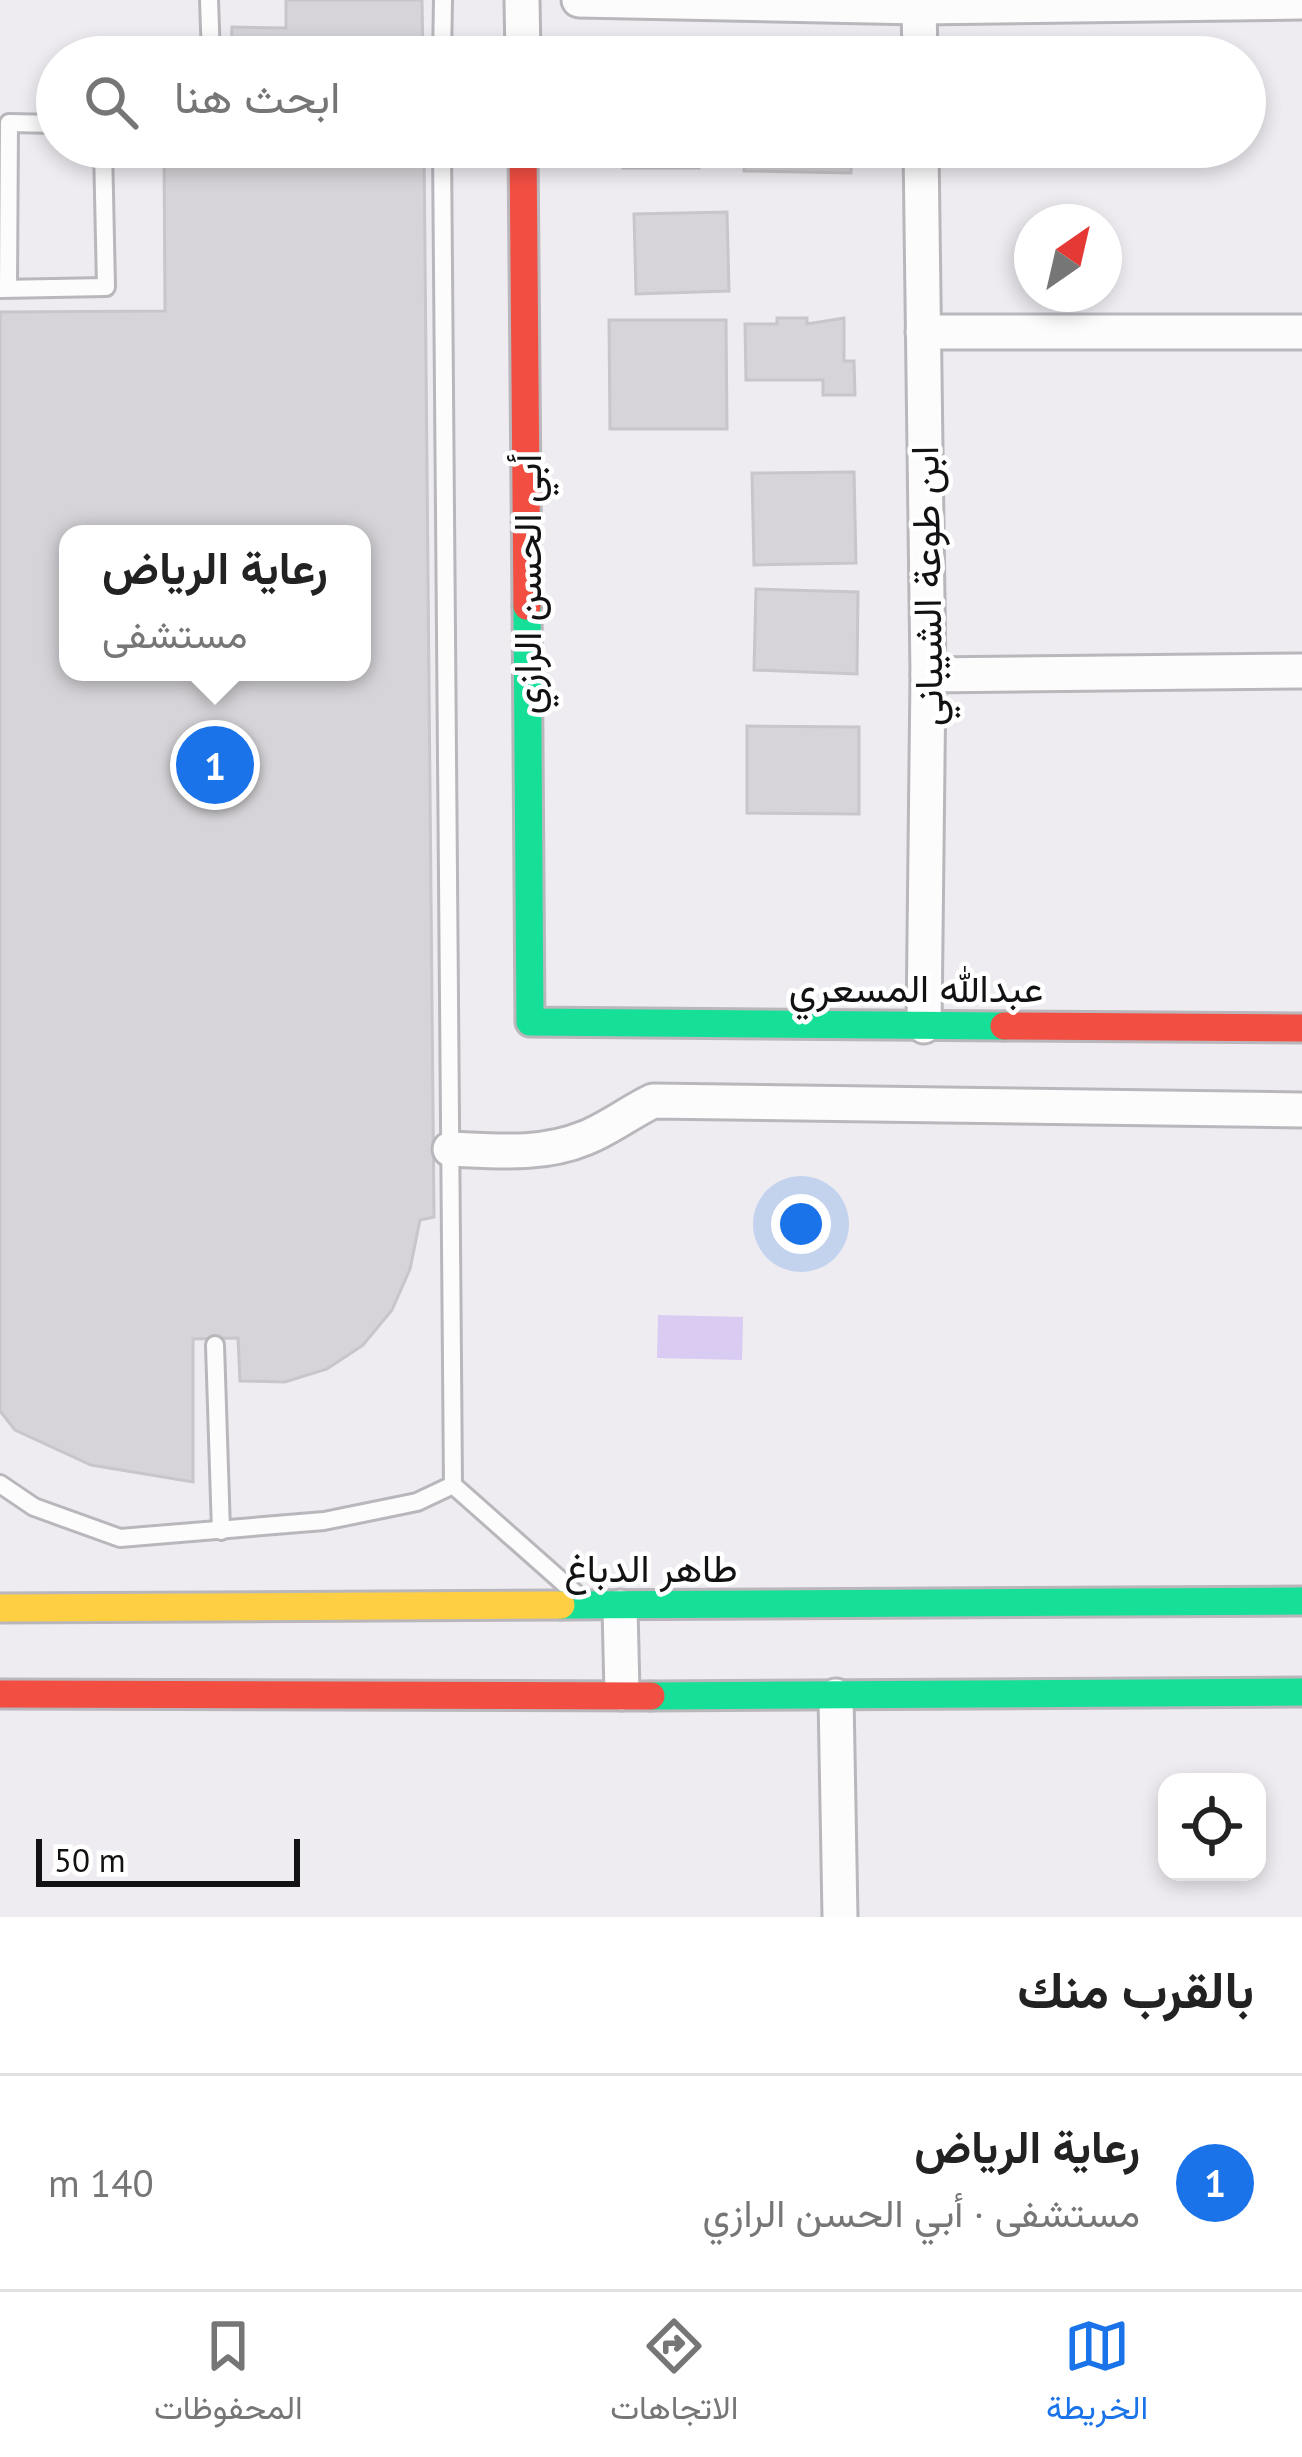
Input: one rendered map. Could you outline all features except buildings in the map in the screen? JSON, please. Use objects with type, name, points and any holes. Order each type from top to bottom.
[{"type":"street","points":[[522,0],[523,36]]},
{"type":"street","points":[[579,0],[919,7],[1302,2]]},
{"type":"street","points":[[919,7],[920,36]]},
{"type":"street","name":"أبي الحسن الرازي","points":[[523,168],[530,1022]]},
{"type":"street","name":"ابن طوعة الشيباني","points":[[921,168],[928,675],[924,1026]]},
{"type":"street","points":[[922,332],[1302,332]]},
{"type":"street","points":[[928,675],[1302,670]]},
{"type":"street","name":"عبدالله المسعري","points":[[530,1022],[1302,1028]]},
{"type":"street","points":[[450,1149],[517,1152],[554,1147],[586,1138],[653,1101],[1302,1110]]},
{"type":"street","name":"طاهر الدباغ","points":[[0,1608],[1302,1601]]},
{"type":"street","points":[[604,1606],[622,1693]]},
{"type":"street","points":[[0,1694],[1302,1692]]},
{"type":"street","points":[[836,1696],[840,1917]]},
{"type":"lane","points":[[208,0],[210,36]]},
{"type":"lane","points":[[442,36],[443,0]]},
{"type":"lane","points":[[36,124],[9,123],[4,288],[106,287],[103,168]]},
{"type":"lane","points":[[442,168],[453,1485]]},
{"type":"lane","points":[[215,1345],[221,1531]]},
{"type":"lane","points":[[0,1484],[34,1507],[120,1538],[324,1521],[417,1502],[453,1485]]},
{"type":"lane","points":[[453,1485],[604,1606]]},
{"type":"shaded area","points":[[658,1315],[743,1317],[742,1360],[657,1358]]},
{"type":"traffic: fast","points":[[527,606],[530,1022],[1004,1026]]},
{"type":"traffic: fast","points":[[561,1605],[1302,1601]]},
{"type":"traffic: fast","points":[[651,1696],[1302,1692]]},
{"type":"traffic: slow","points":[[0,1608],[561,1605]]},
{"type":"traffic: jam","points":[[523,168],[527,606]]},
{"type":"traffic: jam","points":[[1004,1026],[1302,1028]]},
{"type":"traffic: jam","points":[[0,1694],[651,1696]]},
{"type":"place","name":"رعاية الرياض","points":[[215,765]]}]
